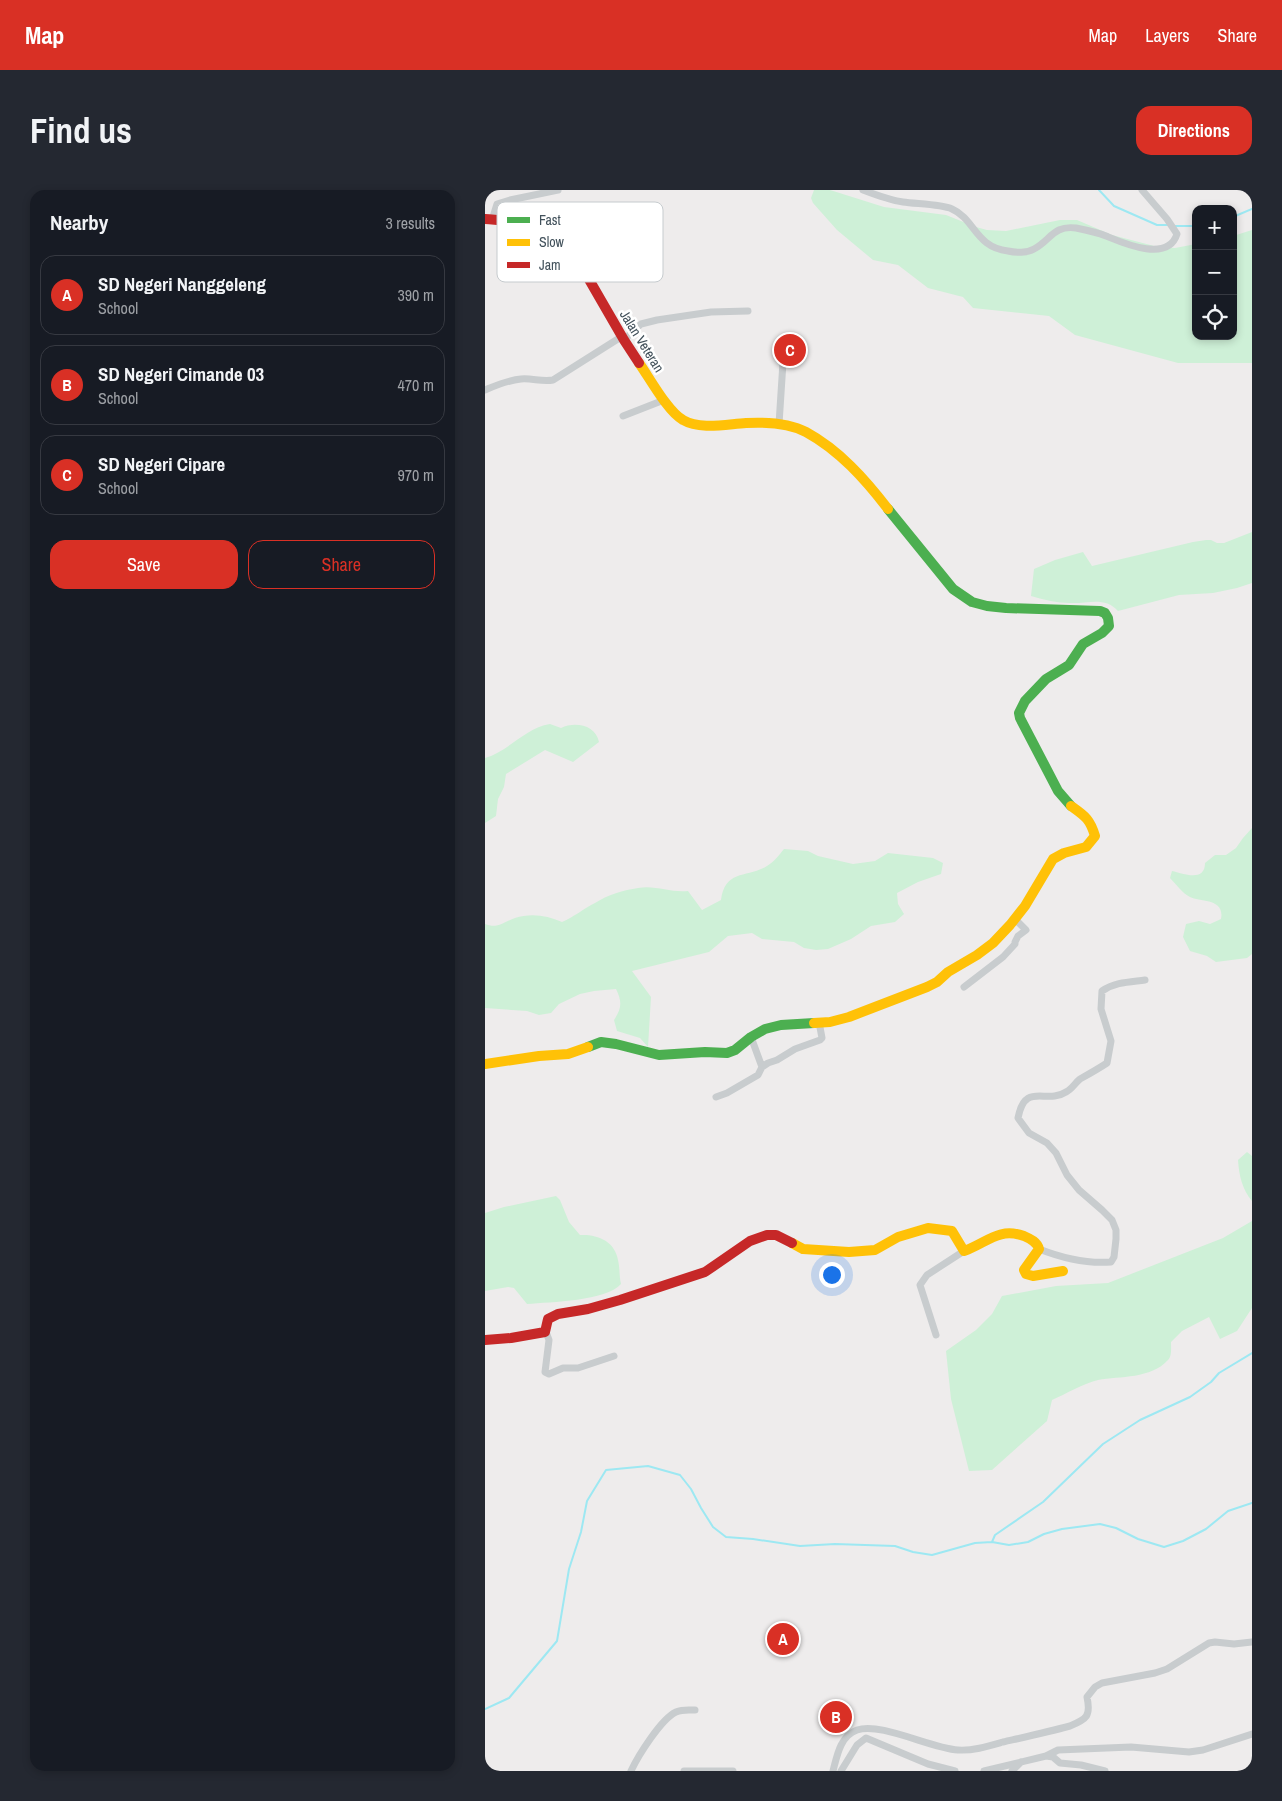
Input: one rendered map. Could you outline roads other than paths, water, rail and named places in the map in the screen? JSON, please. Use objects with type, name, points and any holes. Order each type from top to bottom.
[{"type":"street","points":[[504,202],[557,190]]},
{"type":"street","points":[[863,190],[892,201],[950,208],[959,212],[978,236],[989,246],[1007,252],[1032,250],[1043,244],[1057,230],[1067,228],[1092,231],[1139,249],[1154,249],[1167,246],[1175,239],[1177,234],[1143,190]]},
{"type":"street","points":[[488,219],[497,204]]},
{"type":"street","name":"Jalan Veteran","points":[[590,282],[623,339],[663,400],[680,419],[690,424],[709,425],[757,422],[779,424],[802,430],[848,462],[872,488],[953,589],[971,602],[1006,608],[1100,611],[1109,618],[1109,626],[1102,633],[1083,644],[1069,665],[1046,679],[1025,701],[1019,714],[1019,718],[1058,791],[1070,805],[1087,816],[1093,836],[1087,846],[1078,851],[1062,854],[1052,861],[1034,893],[1015,919]]},
{"type":"street","points":[[485,390],[510,381],[523,379],[553,380],[623,339],[641,324],[711,312],[749,311]]},
{"type":"street","points":[[779,424],[784,347]]},
{"type":"street","points":[[623,416],[663,400]]},
{"type":"street","points":[[485,1064],[568,1054],[601,1042],[659,1055],[705,1052],[727,1053],[735,1050],[765,1029],[781,1025],[830,1022],[836,1018],[851,1016],[939,981],[946,973],[986,949],[1015,919],[1026,930],[1018,936],[1015,944],[1003,957],[964,987]]},
{"type":"street","points":[[936,1335],[921,1286],[927,1275],[964,1251],[981,1246],[991,1237],[1003,1232],[1018,1234],[1034,1241],[1039,1249],[1056,1256],[1080,1261],[1111,1262],[1114,1258],[1116,1230],[1112,1220],[1079,1190],[1047,1143],[1029,1133],[1018,1118],[1019,1108],[1028,1099],[1037,1095],[1061,1095],[1071,1089],[1081,1079],[1107,1064],[1111,1041],[1101,1008],[1102,991],[1129,981],[1145,980]]},
{"type":"street","points":[[761,1067],[792,1051],[820,1040],[822,1038],[819,1022]]},
{"type":"street","points":[[716,1097],[727,1093],[758,1075],[761,1067],[751,1037]]},
{"type":"street","points":[[614,1356],[578,1368],[563,1368],[549,1374],[545,1372],[549,1340],[546,1332],[548,1319],[553,1316],[614,1302],[705,1272],[750,1242],[767,1235],[776,1235],[803,1249],[849,1252],[875,1250],[910,1232],[928,1228],[946,1229],[952,1231],[957,1237],[964,1251]]},
{"type":"street","points":[[1039,1249],[1024,1270],[1026,1274],[1033,1276],[1063,1271]]},
{"type":"street","points":[[485,1340],[546,1332]]},
{"type":"street","points":[[833,1771],[839,1749],[844,1740],[856,1730],[867,1728],[959,1750],[984,1747],[1082,1722],[1087,1718],[1087,1697],[1095,1687],[1102,1683],[1167,1669],[1209,1643],[1234,1644],[1252,1642]]},
{"type":"street","points":[[631,1771],[652,1736],[668,1717],[683,1709],[695,1710]]},
{"type":"street","points":[[984,1771],[1046,1756],[1058,1750],[1131,1747],[1189,1752],[1203,1750],[1252,1734]]},
{"type":"street","points":[[841,1771],[857,1745],[866,1738],[928,1764],[955,1771]]},
{"type":"street","points":[[1046,1756],[1053,1757],[1060,1763],[1081,1765],[1105,1771]]},
{"type":"street","points":[[1012,1771],[1022,1762]]},
{"type":"street","points":[[684,1771],[733,1771]]},
{"type":"waterway","points":[[1099,190],[1114,206],[1157,225],[1168,225]]},
{"type":"waterway","points":[[1237,215],[1252,209]]},
{"type":"waterway","points":[[1173,226],[1192,226]]},
{"type":"waterway","points":[[992,1542],[995,1535],[1043,1502],[1103,1444],[1140,1420],[1190,1397],[1211,1382],[1219,1373],[1252,1353]]},
{"type":"waterway","points":[[485,1709],[509,1698],[557,1641],[569,1569],[581,1532],[587,1501],[606,1470],[648,1466],[680,1475],[691,1489],[713,1527],[726,1537],[800,1546],[835,1544],[895,1546],[913,1552],[932,1555],[975,1543],[992,1542],[1009,1545],[1028,1542],[1044,1534],[1062,1529],[1100,1524],[1116,1528],[1138,1539],[1164,1547],[1183,1541],[1206,1529],[1228,1511],[1252,1503]]},
{"type":"place","name":"SD Negeri Cipare","points":[[790,350]]},
{"type":"place","name":"SD Negeri Nanggeleng","points":[[783,1639]]},
{"type":"place","name":"SD Negeri Cimande 03","points":[[836,1717]]}]
